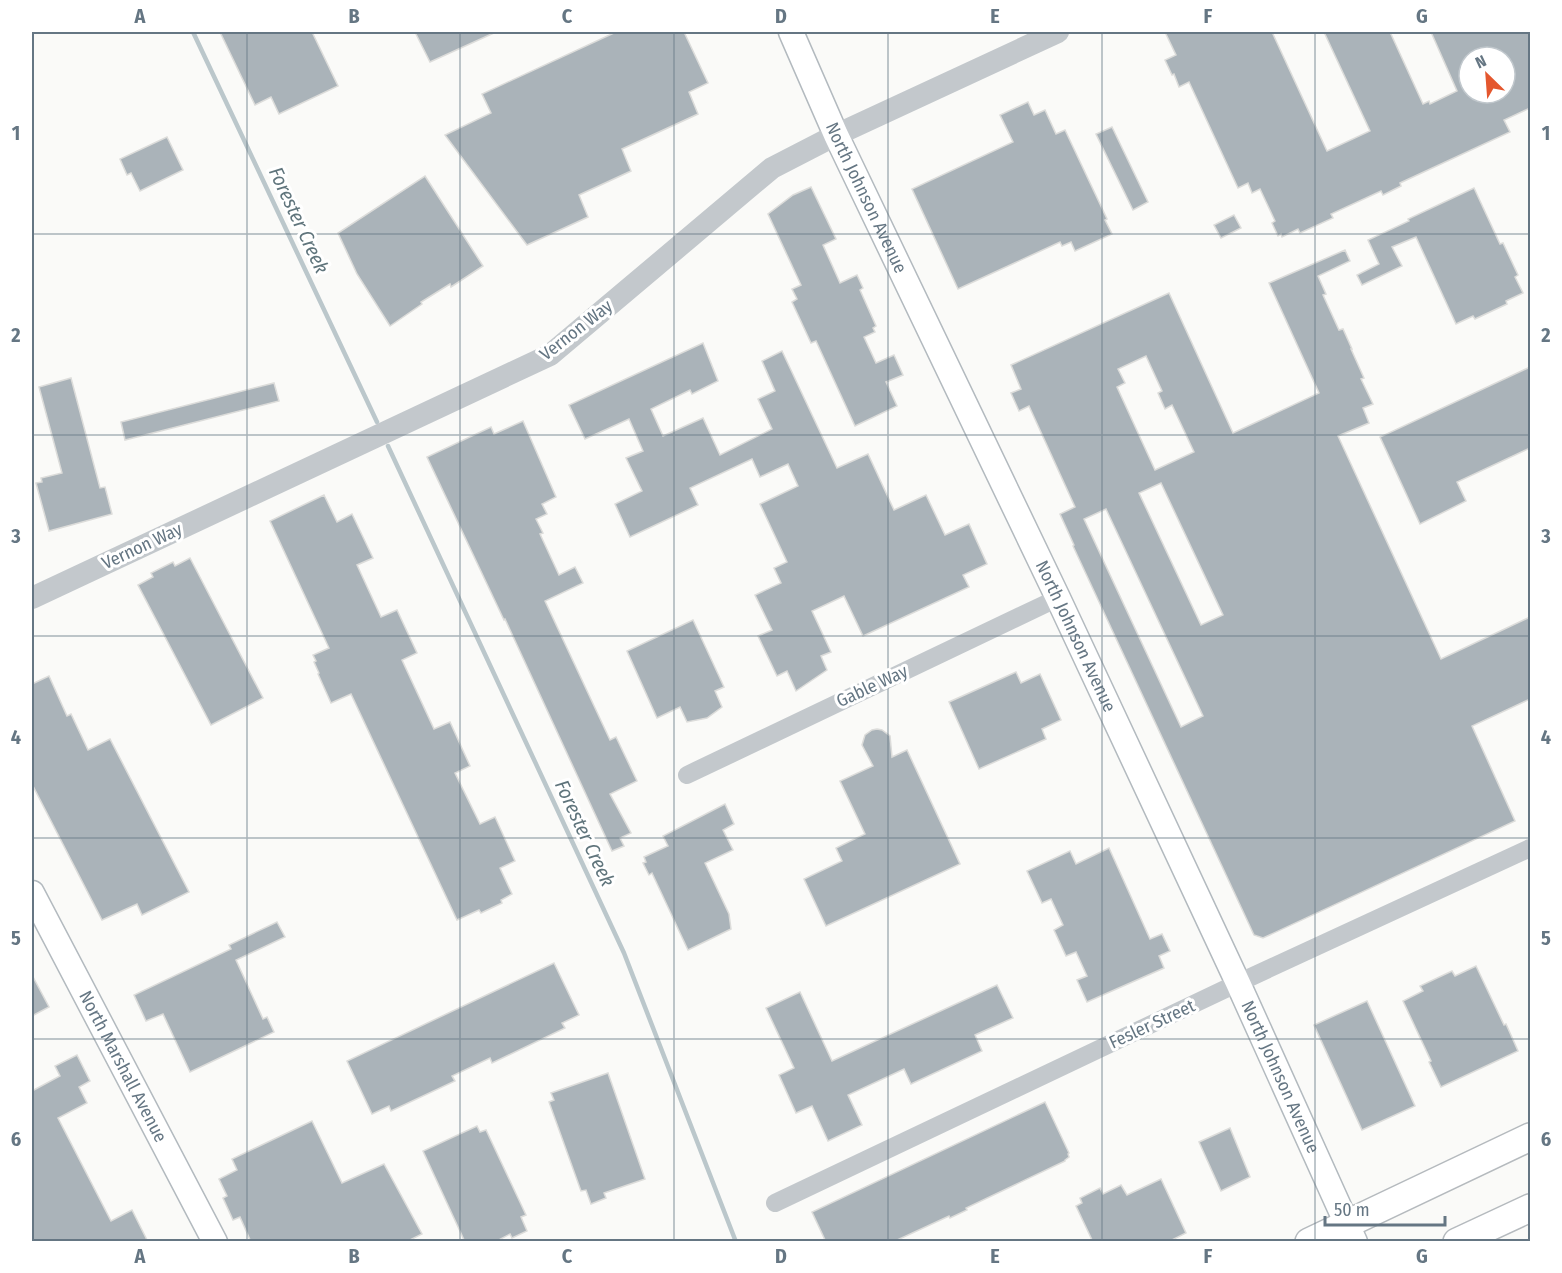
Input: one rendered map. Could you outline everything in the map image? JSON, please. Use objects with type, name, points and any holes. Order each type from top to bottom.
[{"type":"main road","name":"North Johnson Avenue","points":[[791,32],[836,135],[1058,598],[1238,983],[1350,1233]]},
{"type":"main road","name":"North Marshall Avenue","points":[[32,893],[215,1242]]},
{"type":"main road","points":[[1309,1242],[1350,1233],[1530,1137]]},
{"type":"main road","points":[[1457,1242],[1530,1208]]},
{"type":"street","name":"Vernon Way","points":[[32,598],[550,354],[772,168],[836,135],[1058,32]]},
{"type":"street","name":"Gable Way","points":[[687,774],[1058,598]]},
{"type":"street","name":"Fesler Street","points":[[776,1203],[1238,983],[1530,848]]},
{"type":"building","points":[[220,32],[312,32],[338,86],[279,114],[271,97],[255,105]]},
{"type":"building","points":[[415,32],[496,32],[430,62]]},
{"type":"building","points":[[616,32],[684,32],[708,83],[689,92],[698,114],[622,149],[631,171],[579,195],[588,217],[527,245],[445,135],[491,113],[482,94]]},
{"type":"building","points":[[1165,32],[1272,32],[1327,151],[1370,131],[1324,32],[1390,32],[1423,104],[1429,101],[1430,104],[1457,91],[1431,32],[1530,32],[1530,108],[1504,120],[1510,132],[1400,183],[1401,186],[1383,195],[1381,191],[1331,214],[1333,218],[1300,233],[1298,229],[1282,237],[1281,234],[1278,236],[1272,223],[1275,221],[1260,189],[1252,193],[1248,183],[1238,188],[1189,82],[1179,87],[1165,60],[1176,55]]},
{"type":"building","points":[[1028,102],[1034,115],[1045,110],[1056,134],[1065,130],[1112,234],[1075,251],[1071,242],[1062,246],[1060,242],[958,289],[912,189],[1013,142],[1000,115]]},
{"type":"building","points":[[1112,127],[1148,202],[1133,210],[1096,134]]},
{"type":"building","points":[[167,137],[183,170],[140,191],[131,173],[127,175],[120,159]]},
{"type":"building","points":[[425,176],[483,266],[451,287],[450,284],[421,302],[422,304],[390,326],[357,274],[338,233]]},
{"type":"building","points":[[811,187],[836,239],[823,245],[840,283],[857,275],[863,288],[860,290],[876,326],[873,328],[875,332],[864,337],[876,363],[894,355],[903,375],[886,382],[897,406],[855,426],[816,341],[811,343],[792,302],[797,299],[792,289],[801,285],[768,214],[793,195]]},
{"type":"building","points":[[1474,188],[1500,244],[1503,243],[1518,275],[1515,277],[1523,293],[1506,301],[1507,304],[1475,319],[1473,316],[1456,324],[1416,237],[1392,247],[1402,266],[1362,285],[1357,275],[1379,264],[1368,240]]},
{"type":"building","points":[[1234,215],[1241,228],[1221,238],[1214,225]]},
{"type":"building","points":[[1345,250],[1350,261],[1318,276],[1326,294],[1323,295],[1339,330],[1343,329],[1364,378],[1361,379],[1373,404],[1363,408],[1369,423],[1338,436],[1441,659],[1530,617],[1530,699],[1472,726],[1515,821],[1263,938],[1254,935],[1073,546],[1060,514],[1075,507],[1029,406],[1019,411],[1011,393],[1021,389],[1011,365],[1169,293],[1233,433],[1319,393],[1269,283]],"holes":[[[1146,356],[1162,391],[1158,393],[1165,409],[1172,405],[1194,452],[1155,470],[1117,387],[1125,383],[1118,369]],[[1161,483],[1223,615],[1201,625],[1139,493]],[[1106,509],[1203,716],[1181,727],[1084,519]]]},
{"type":"building","points":[[703,343],[718,381],[692,394],[690,390],[651,409],[663,436],[703,418],[720,455],[772,429],[758,399],[775,391],[762,361],[782,351],[837,468],[868,454],[894,510],[926,495],[945,535],[969,524],[987,564],[963,575],[969,587],[863,636],[844,596],[812,611],[831,652],[821,656],[827,670],[796,691],[787,671],[777,676],[758,636],[772,630],[755,595],[781,583],[774,568],[787,562],[760,504],[798,486],[788,464],[760,477],[752,459],[690,488],[698,505],[630,537],[615,504],[642,491],[626,458],[643,451],[629,419],[585,439],[569,405]]},
{"type":"building","points":[[1530,367],[1530,448],[1457,482],[1466,501],[1420,524],[1380,437]]},
{"type":"building","points":[[71,378],[100,488],[105,487],[112,514],[49,531],[36,483],[42,482],[41,478],[62,473],[39,387]]},
{"type":"building","points":[[274,383],[279,401],[125,440],[121,422]]},
{"type":"building","points":[[523,421],[556,497],[542,504],[547,514],[536,519],[543,533],[540,534],[559,575],[575,567],[583,583],[545,601],[610,740],[616,737],[637,781],[610,794],[631,833],[620,838],[624,846],[612,851],[427,457],[491,427],[494,434]]},
{"type":"building","points":[[324,495],[337,522],[352,514],[373,558],[357,565],[381,617],[397,610],[417,653],[402,660],[434,729],[450,722],[470,766],[455,773],[480,824],[495,817],[515,861],[500,868],[512,894],[501,900],[502,903],[481,913],[479,910],[457,920],[351,694],[331,703],[318,674],[313,655],[329,648],[270,521]]},
{"type":"building","points":[[190,558],[263,698],[211,725],[138,585],[153,577],[151,573],[173,562],[175,566]]},
{"type":"building","points":[[693,620],[724,687],[715,691],[722,707],[707,718],[687,722],[680,707],[657,718],[627,651]]},
{"type":"building","points":[[1016,672],[1021,683],[1040,674],[1061,720],[1042,729],[1046,739],[979,769],[949,702]]},
{"type":"building","points":[[49,676],[67,716],[71,714],[88,750],[110,739],[189,892],[142,915],[137,904],[102,920],[32,784],[32,684]]},
{"type":"building","points":[[877,729],[890,736],[892,757],[907,750],[960,864],[826,926],[804,879],[842,861],[836,848],[865,834],[840,781],[873,766],[862,745],[865,735]]},
{"type":"building","points":[[725,804],[734,824],[723,830],[733,850],[705,863],[729,914],[731,929],[688,950],[652,873],[649,875],[643,863],[646,862],[644,857],[668,846],[663,836]]},
{"type":"building","points":[[1109,848],[1150,939],[1162,934],[1170,951],[1159,956],[1164,968],[1087,1002],[1077,980],[1087,976],[1076,952],[1066,956],[1054,930],[1063,925],[1051,899],[1042,903],[1027,871],[1070,851],[1076,864]]},
{"type":"building","points":[[277,922],[285,937],[236,960],[263,1019],[267,1017],[274,1032],[190,1072],[163,1014],[146,1021],[134,995],[231,949],[229,945]]},
{"type":"building","points":[[554,963],[579,1015],[562,1023],[565,1028],[492,1063],[490,1058],[452,1076],[455,1081],[391,1111],[389,1106],[372,1114],[347,1061]]},
{"type":"building","points":[[1476,966],[1518,1051],[1441,1087],[1403,1001],[1423,991],[1420,986],[1452,971],[1455,976]]},
{"type":"building","points":[[32,975],[49,1007],[32,1016]]},
{"type":"building","points":[[997,985],[1013,1018],[975,1035],[982,1051],[911,1084],[904,1069],[848,1095],[862,1125],[828,1141],[812,1106],[796,1113],[779,1075],[794,1068],[766,1008],[800,992],[832,1061]]},
{"type":"building","points":[[1367,1001],[1415,1106],[1362,1130],[1314,1025]]},
{"type":"building","points":[[77,1055],[90,1081],[79,1087],[87,1103],[58,1118],[111,1221],[132,1210],[148,1242],[32,1242],[32,1091],[60,1076],[55,1066]]},
{"type":"building","points":[[608,1073],[645,1179],[604,1193],[606,1198],[591,1204],[586,1190],[581,1191],[549,1102],[554,1100],[551,1093]]},
{"type":"building","points":[[1045,1102],[1069,1153],[1065,1161],[966,1208],[967,1210],[893,1242],[826,1242],[812,1212]]},
{"type":"building","points":[[312,1121],[342,1183],[384,1164],[422,1234],[406,1242],[251,1242],[240,1217],[233,1220],[223,1198],[227,1196],[219,1179],[237,1170],[232,1159]]},
{"type":"building","points":[[477,1126],[480,1132],[486,1130],[526,1215],[521,1217],[527,1231],[512,1238],[510,1234],[495,1242],[465,1242],[423,1151]]},
{"type":"building","points":[[1230,1128],[1250,1177],[1221,1191],[1199,1142]]},
{"type":"building","points":[[1161,1179],[1186,1233],[1168,1242],[1093,1242],[1076,1206],[1082,1203],[1080,1198],[1100,1188],[1103,1194],[1121,1185],[1127,1195]]},
{"type":"waterway","name":"Forester Creek","points":[[193,32],[377,422]]},
{"type":"waterway","name":"Forester Creek","points":[[388,446],[624,953],[736,1242]]}]
